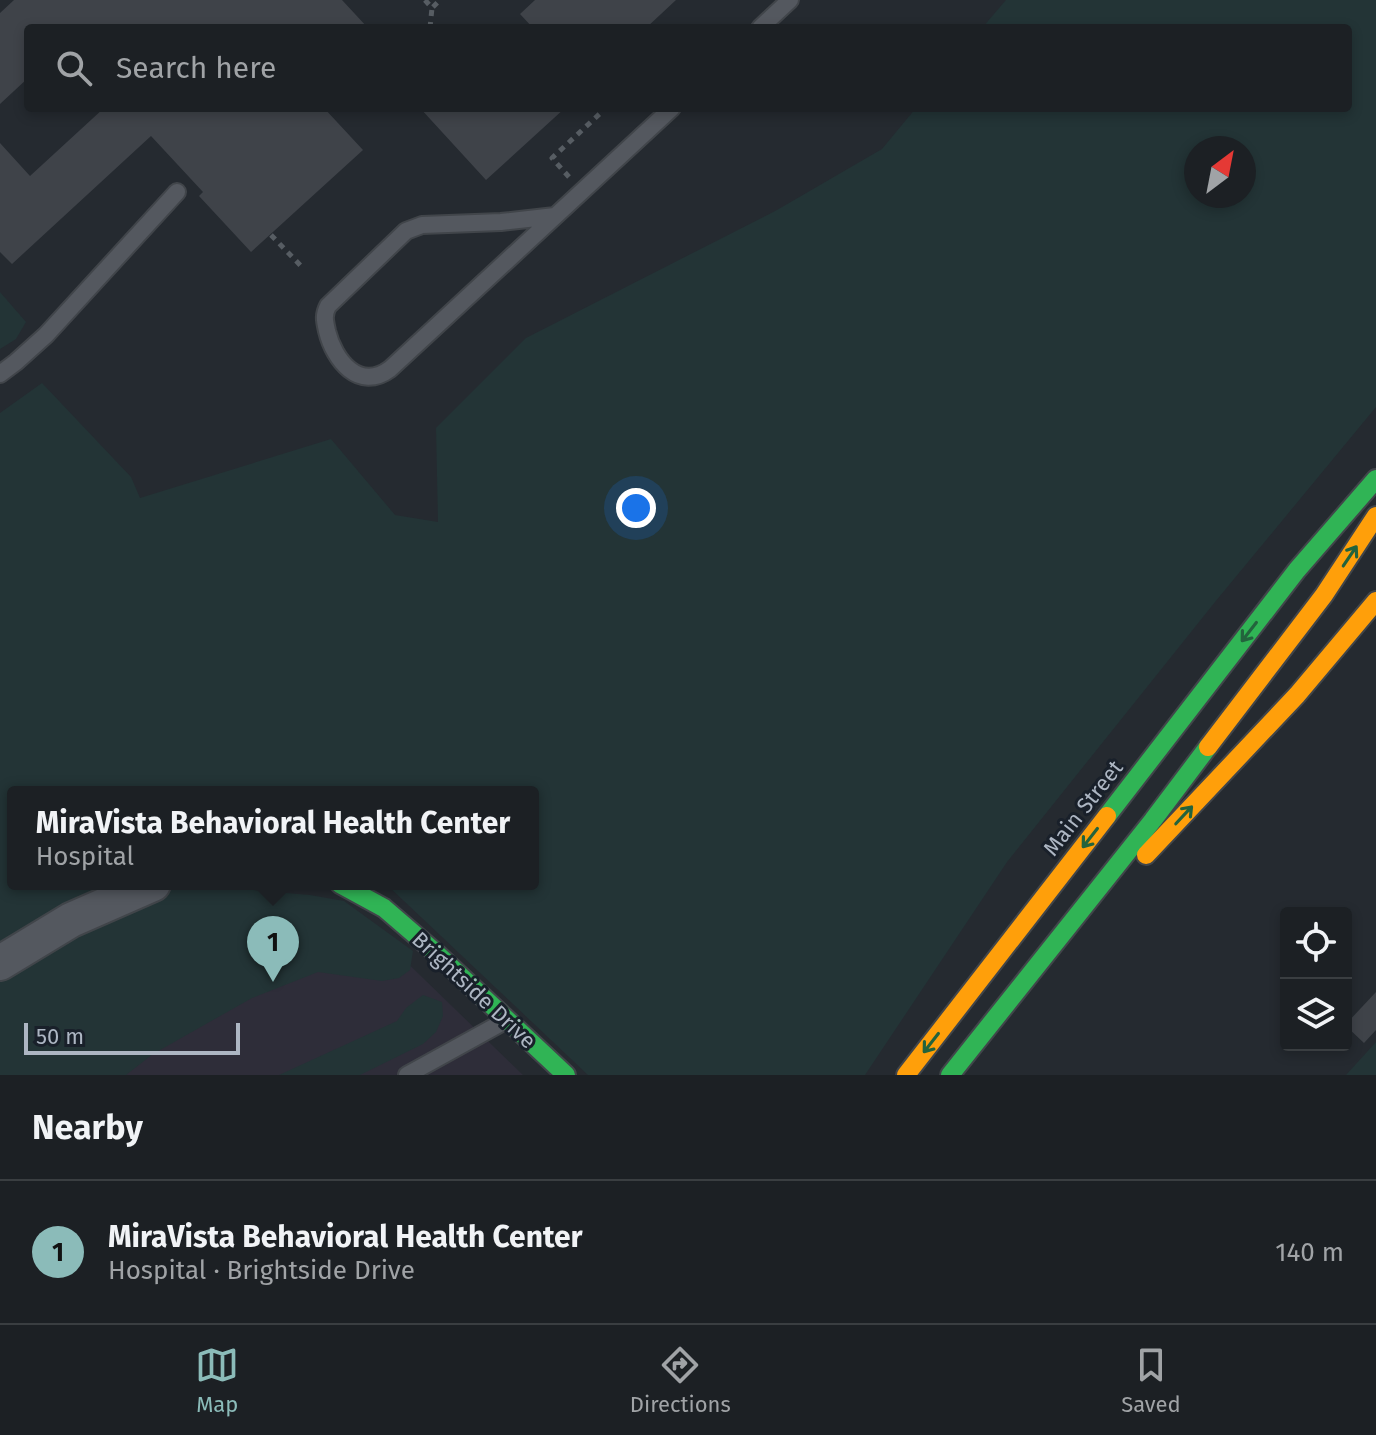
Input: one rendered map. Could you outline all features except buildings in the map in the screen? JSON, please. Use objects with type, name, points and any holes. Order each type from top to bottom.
[{"type":"main road","name":"Main Street","points":[[906,1075],[1297,570],[1376,479]]},
{"type":"main road","points":[[1349,509],[1376,498]]},
{"type":"main road","points":[[950,1075],[1153,820],[1324,595],[1376,516]]},
{"type":"main road","points":[[1015,993],[1297,695],[1376,601]]},
{"type":"main road","name":"Brightside Drive","points":[[351,890],[384,908],[566,1075]]},
{"type":"street","points":[[0,963],[71,920],[139,890]]},
{"type":"lane","points":[[764,24],[790,0]]},
{"type":"lane","points":[[555,216],[422,225],[406,231],[328,306],[324,315],[330,344],[337,358],[356,373],[376,376],[384,373],[555,216],[668,112]]},
{"type":"lane","points":[[0,374],[46,335],[177,192]]},
{"type":"lane","points":[[407,1075],[507,1020]]},
{"type":"path","points":[[425,0],[432,8]]},
{"type":"path","points":[[430,24],[432,8],[440,0]]},
{"type":"path","points":[[570,177],[552,158],[602,112]]},
{"type":"path","points":[[271,235],[302,267]]},
{"type":"shaded area","points":[[1006,0],[1376,0],[1376,407],[1007,862],[865,1075],[588,1075],[392,890],[539,890],[539,786],[7,786],[7,890],[97,890],[0,944],[0,413],[42,383],[131,477],[140,498],[331,439],[395,515],[438,522],[436,428],[526,338],[777,210],[882,149],[913,112],[1352,112],[1352,24],[985,24]]},
{"type":"shaded area","points":[[0,292],[26,322],[16,339],[0,349]]},
{"type":"shaded area","points":[[164,890],[252,890],[344,901],[413,951],[410,970],[399,978],[382,981],[318,972],[252,998],[153,1054],[126,1075],[0,1075],[0,980],[83,930]]},
{"type":"shaded area","points":[[390,946],[523,1075],[5,1075]]},
{"type":"shaded area","points":[[423,995],[442,1002],[443,1016],[436,1032],[423,1044],[360,1075],[279,1075],[397,1021],[406,1008]]},
{"type":"shaded area","points":[[1376,1042],[1376,1075],[1346,1075]]},
{"type":"traffic: fast","points":[[1107,816],[1297,570],[1376,479]]},
{"type":"traffic: fast","points":[[950,1075],[1208,747]]},
{"type":"traffic: fast","points":[[351,890],[384,908],[566,1075]]},
{"type":"traffic: slow","points":[[1208,747],[1324,595],[1376,516]]},
{"type":"traffic: slow","points":[[1146,855],[1297,695],[1376,601]]},
{"type":"traffic: slow","points":[[906,1075],[1107,816]]},
{"type":"place","name":"MiraVista Behavioral Health Center","points":[[273,982]]}]
